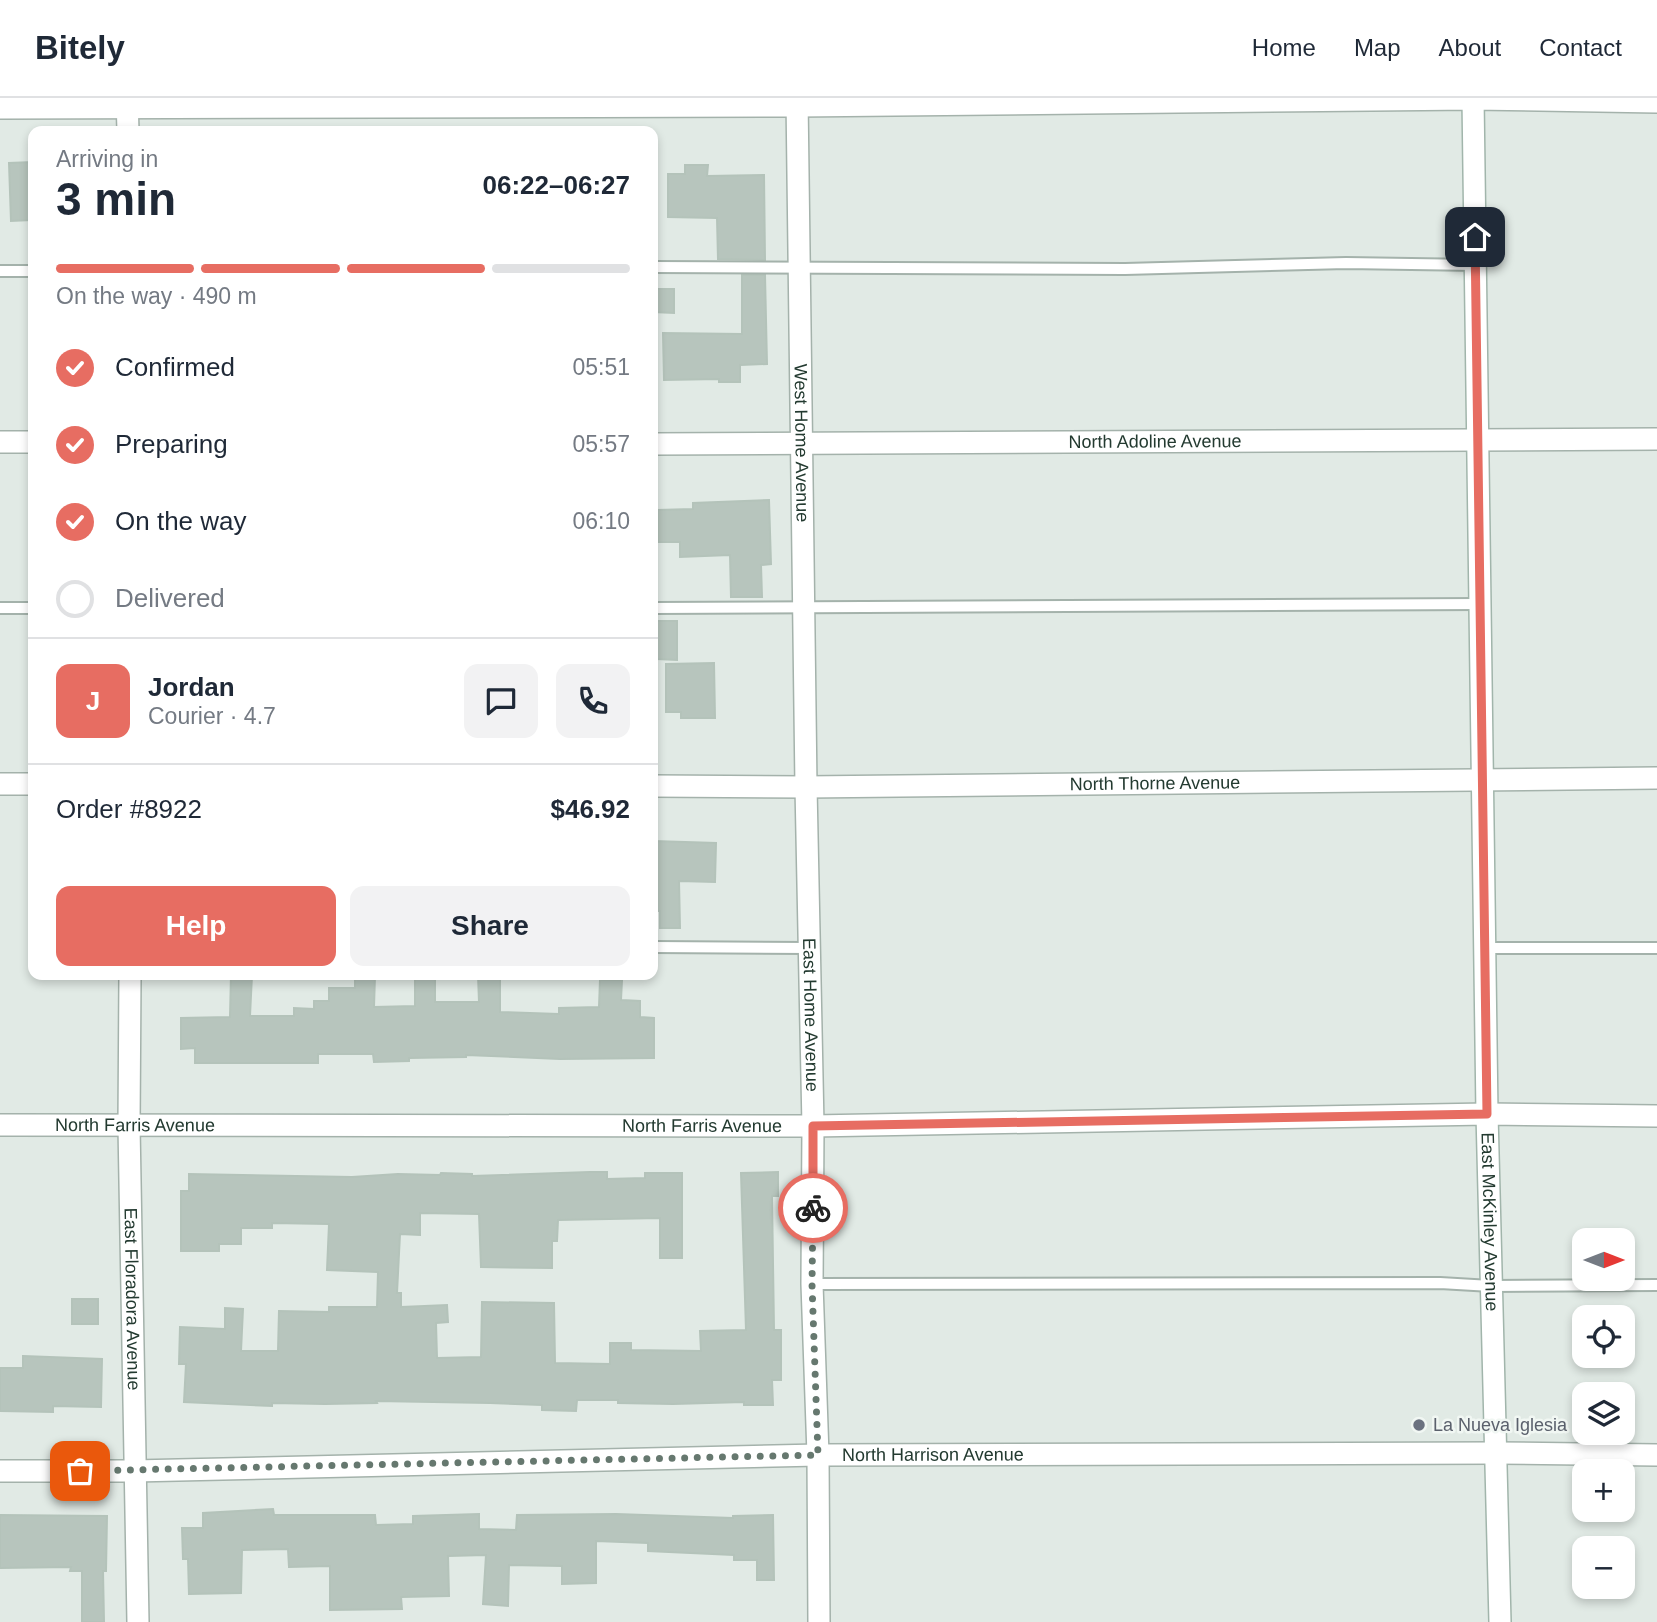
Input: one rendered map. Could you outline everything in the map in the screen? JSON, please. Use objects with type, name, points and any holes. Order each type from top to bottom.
[{"type":"street","points":[[0,108],[127,104],[1474,99],[1657,102]]},
{"type":"street","name":"East McKinley Avenue","points":[[1474,99],[1487,1114],[1500,1622]]},
{"type":"street","name":"West Home Avenue","points":[[797,102],[806,787]]},
{"type":"street","points":[[127,104],[128,126]]},
{"type":"street","name":"North Adoline Avenue","points":[[658,444],[1657,439]]},
{"type":"street","points":[[0,442],[28,442]]},
{"type":"street","name":"North Thorne Avenue","points":[[658,786],[806,787],[1657,778]]},
{"type":"street","points":[[0,784],[28,784]]},
{"type":"street","name":"East Home Avenue","points":[[806,787],[819,1622]]},
{"type":"street","name":"East Floradora Avenue","points":[[130,980],[129,1126],[138,1622]]},
{"type":"street","name":"North Farris Avenue","points":[[0,1125],[813,1126],[1487,1114],[1657,1116]]},
{"type":"street","name":"North Harrison Avenue","points":[[0,1471],[134,1471],[818,1455],[1657,1455]]},
{"type":"lane","points":[[658,267],[1125,269],[1346,263],[1476,265]]},
{"type":"lane","points":[[0,271],[28,271]]},
{"type":"lane","points":[[658,608],[1480,604]]},
{"type":"lane","points":[[0,608],[28,608]]},
{"type":"lane","points":[[658,947],[809,947]]},
{"type":"lane","points":[[1485,948],[1657,948]]},
{"type":"lane","points":[[812,1284],[1657,1285]]},
{"type":"building","points":[[28,162],[28,220],[11,221],[9,163]]},
{"type":"building","points":[[685,165],[708,165],[707,176],[764,175],[765,260],[718,259],[717,218],[668,217],[668,174],[685,174]]},
{"type":"building","points":[[742,275],[765,275],[767,364],[740,365],[740,382],[719,382],[719,379],[664,380],[663,333],[742,334]]},
{"type":"building","points":[[658,289],[674,289],[674,313],[658,312]]},
{"type":"building","points":[[769,500],[771,564],[761,565],[762,597],[731,597],[730,555],[680,557],[680,542],[658,542],[658,510],[693,509],[693,503]]},
{"type":"building","points":[[658,621],[677,621],[677,660],[658,659]]},
{"type":"building","points":[[714,663],[715,718],[681,718],[681,712],[666,712],[666,664]]},
{"type":"building","points":[[658,841],[716,843],[715,882],[679,881],[680,928],[660,928]]},
{"type":"building","points":[[231,980],[252,980],[250,1016],[294,1016],[294,1008],[314,1009],[314,1001],[329,1001],[329,988],[355,988],[355,980],[375,980],[374,1007],[415,1006],[415,980],[435,980],[435,1002],[479,1002],[478,980],[500,980],[500,1012],[559,1014],[559,1008],[599,1007],[600,980],[622,980],[621,1000],[640,1001],[640,1017],[654,1018],[654,1058],[560,1059],[466,1055],[374,1062],[373,1054],[318,1054],[318,1063],[195,1063],[195,1048],[181,1049],[181,1018],[230,1017]]},
{"type":"building","points":[[607,1172],[607,1179],[645,1178],[645,1173],[682,1173],[682,1258],[660,1258],[660,1218],[558,1220],[557,1241],[552,1241],[552,1268],[481,1267],[479,1214],[420,1213],[420,1235],[400,1234],[397,1293],[401,1293],[401,1307],[447,1305],[448,1322],[436,1323],[437,1358],[481,1357],[482,1302],[554,1303],[555,1363],[610,1364],[610,1343],[631,1343],[631,1350],[701,1351],[700,1331],[746,1330],[741,1173],[778,1172],[778,1196],[772,1196],[774,1330],[781,1330],[781,1380],[772,1380],[773,1405],[744,1405],[744,1402],[673,1404],[577,1400],[576,1411],[542,1410],[542,1405],[490,1403],[376,1401],[377,1403],[272,1403],[272,1406],[184,1402],[186,1364],[179,1364],[180,1327],[225,1329],[225,1308],[243,1309],[241,1351],[278,1351],[279,1311],[329,1312],[329,1307],[377,1307],[378,1272],[327,1270],[329,1224],[272,1223],[272,1228],[241,1228],[241,1244],[219,1244],[219,1251],[181,1251],[181,1191],[189,1191],[189,1174],[352,1177],[441,1173],[472,1176]]},
{"type":"building","points":[[72,1299],[98,1299],[98,1324],[72,1324]]},
{"type":"building","points":[[23,1356],[102,1359],[101,1407],[53,1406],[53,1412],[0,1411],[0,1368],[23,1368]]},
{"type":"building","points":[[273,1509],[274,1515],[375,1515],[376,1525],[413,1524],[413,1516],[479,1514],[479,1529],[516,1530],[517,1515],[616,1514],[733,1518],[773,1515],[774,1580],[757,1580],[757,1560],[734,1560],[734,1555],[648,1551],[648,1543],[596,1541],[596,1583],[562,1584],[562,1566],[509,1565],[508,1606],[483,1604],[486,1555],[448,1556],[449,1596],[401,1597],[402,1609],[330,1610],[330,1566],[289,1567],[288,1549],[242,1550],[241,1593],[189,1594],[188,1559],[183,1559],[182,1528],[203,1528],[203,1513]]},
{"type":"building","points":[[0,1515],[107,1516],[106,1571],[103,1571],[104,1622],[82,1622],[82,1571],[70,1571],[71,1567],[0,1568]]},
{"type":"way so far","points":[[80,1471],[818,1455],[812,1284],[813,1208]]},
{"type":"place","name":"La Nueva Iglesia","points":[[1419,1425]]},
{"type":"route","points":[[813,1208],[813,1126],[1487,1114],[1475,237]]}]
